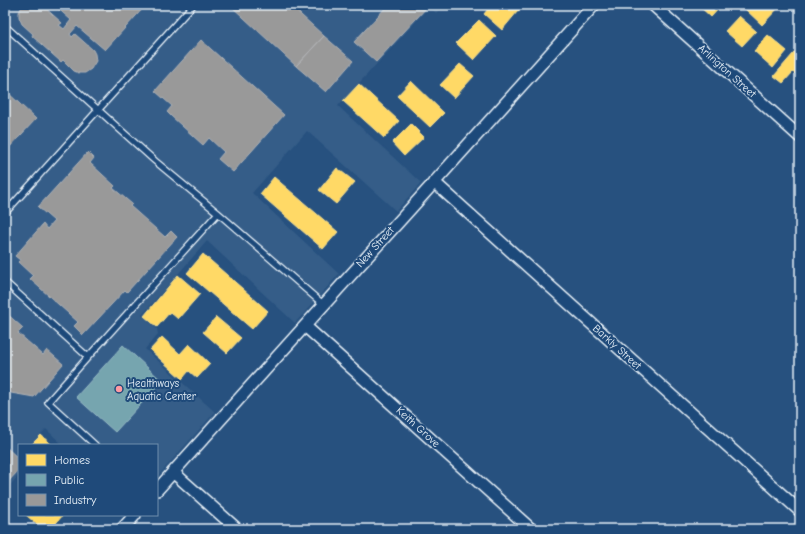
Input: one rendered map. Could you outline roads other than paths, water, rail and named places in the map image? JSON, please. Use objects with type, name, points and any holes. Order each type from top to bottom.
[{"type":"street","name":"New Street","points":[[158,489],[594,5]]},
{"type":"street","name":"Arlington Street","points":[[653,5],[800,137]]},
{"type":"street","name":"Barkly Street","points":[[434,182],[800,511]]},
{"type":"street","name":"Keith Grove","points":[[305,326],[531,529]]},
{"type":"street","points":[[173,472],[237,529]]},
{"type":"street","points":[[122,529],[134,516]]},
{"type":"lane","points":[[5,214],[193,5]]},
{"type":"lane","points":[[5,26],[155,162],[218,213],[324,305]]},
{"type":"lane","points":[[93,444],[48,402],[218,213]]},
{"type":"lane","points":[[5,282],[88,357]]},
{"type":"place","name":"Healthways Aquatic Center","points":[[119,389]]}]
